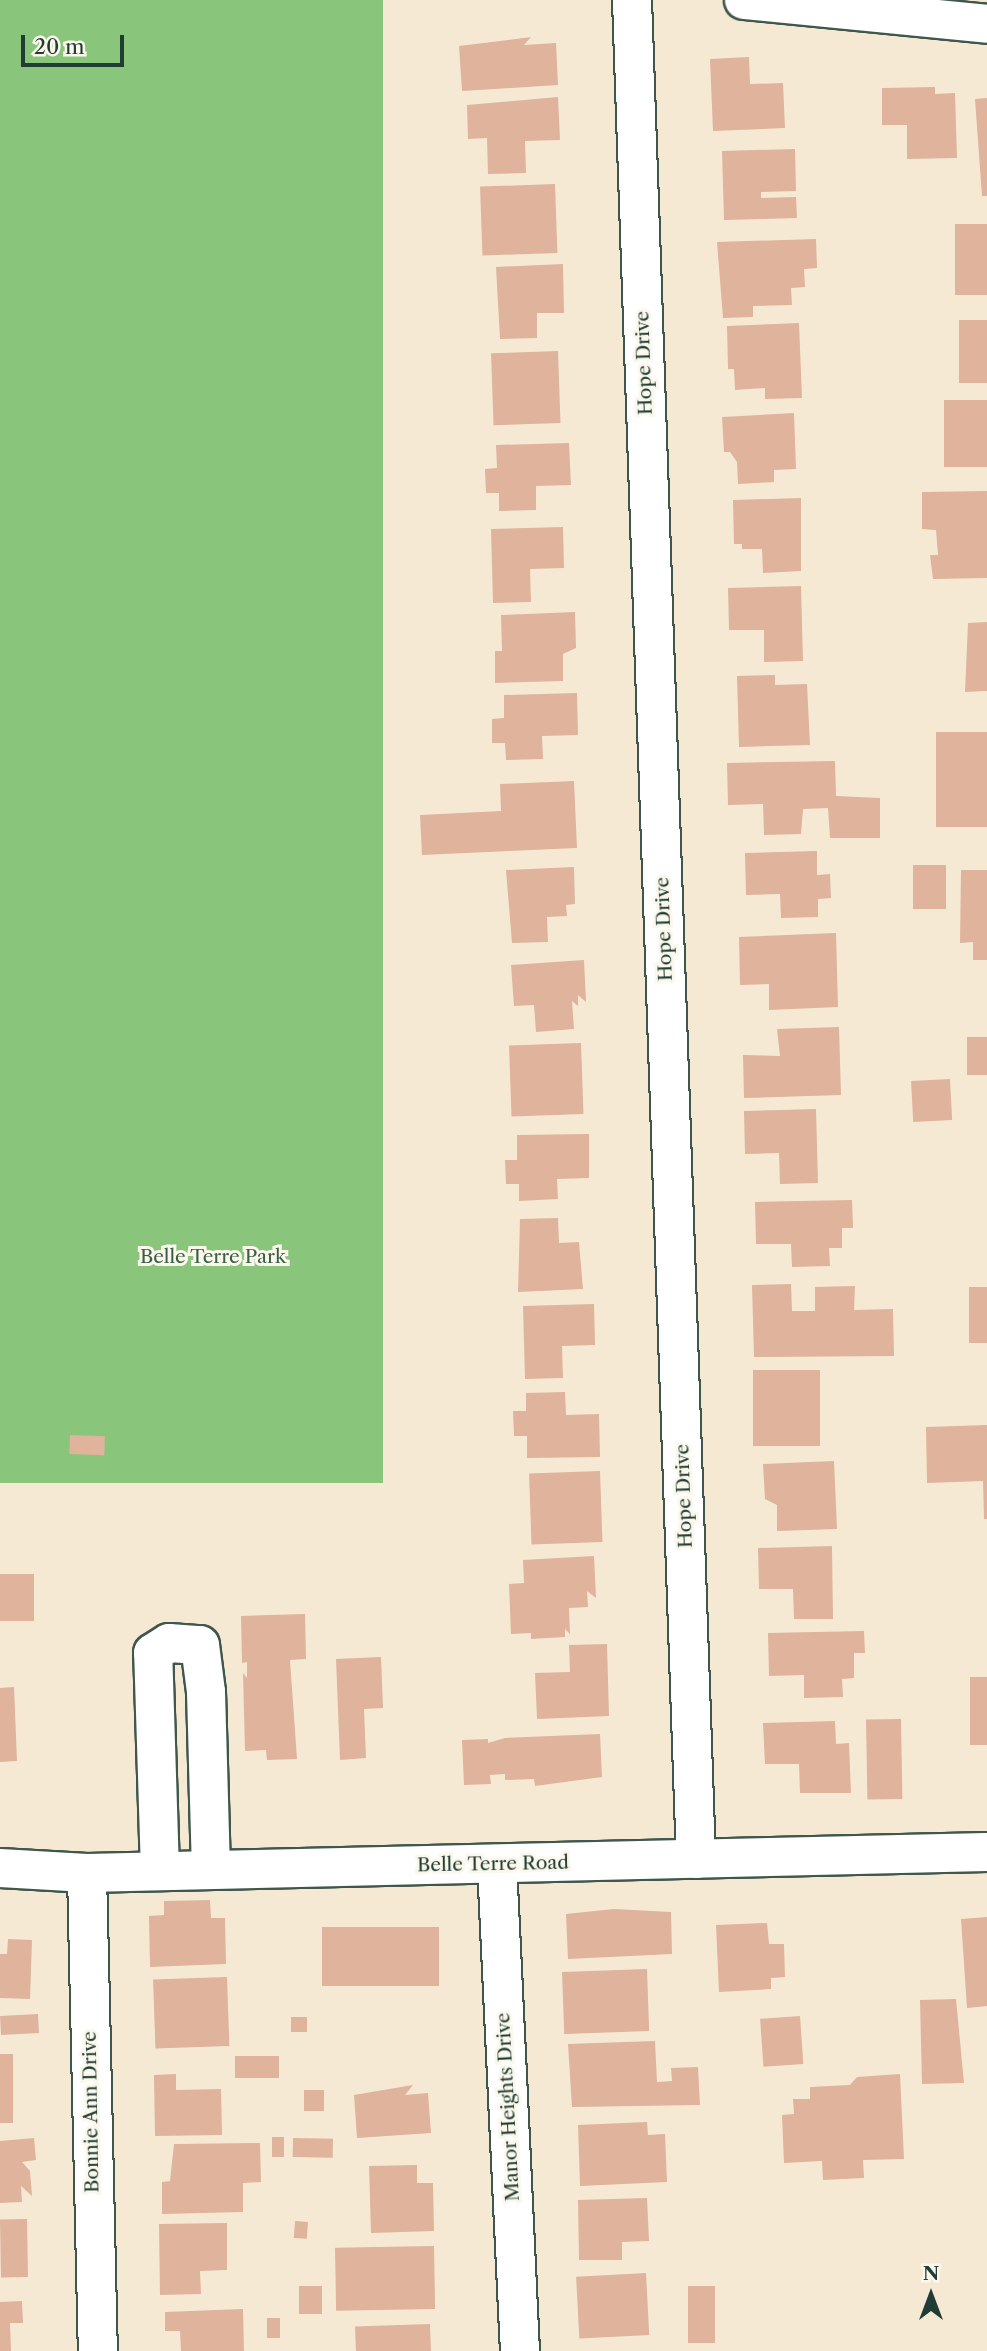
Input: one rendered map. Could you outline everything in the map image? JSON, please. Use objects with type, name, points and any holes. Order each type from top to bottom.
[{"type":"street","name":"Hope Drive","points":[[632,0],[696,1859]]},
{"type":"street","points":[[744,0],[987,24]]},
{"type":"street","points":[[160,1871],[153,1653],[169,1643],[200,1645],[206,1692],[211,1870]]},
{"type":"street","name":"Belle Terre Road","points":[[0,1868],[87,1873],[987,1852]]},
{"type":"street","name":"Manor Heights Drive","points":[[497,1864],[520,2351]]},
{"type":"street","name":"Bonnie Ann Drive","points":[[87,1873],[98,2351]]},
{"type":"green space","name":"Belle Terre Park","points":[[0,0],[383,0],[383,1483],[0,1483]]},
{"type":"building","points":[[531,37],[524,45],[556,43],[558,85],[462,91],[459,46]]},
{"type":"building","points":[[749,57],[750,84],[783,83],[785,128],[713,131],[710,59]]},
{"type":"building","points":[[935,87],[935,94],[955,93],[957,158],[907,159],[907,125],[882,125],[882,88]]},
{"type":"building","points":[[558,97],[560,140],[525,141],[526,173],[488,174],[487,138],[468,139],[467,105]]},
{"type":"building","points":[[987,98],[987,196],[982,196],[975,99]]},
{"type":"building","points":[[795,149],[796,191],[761,192],[761,198],[796,197],[797,218],[724,220],[722,151]]},
{"type":"building","points":[[555,184],[557,253],[482,256],[480,187]]},
{"type":"building","points":[[955,224],[987,224],[987,295],[955,295]]},
{"type":"building","points":[[816,239],[817,268],[804,269],[805,287],[791,288],[792,305],[753,306],[753,317],[723,318],[717,242]]},
{"type":"building","points":[[563,264],[564,313],[537,313],[537,338],[500,339],[496,267]]},
{"type":"building","points":[[959,320],[987,320],[987,383],[959,383]]},
{"type":"building","points":[[799,323],[802,398],[765,399],[765,388],[735,390],[734,369],[728,369],[727,326]]},
{"type":"building","points":[[558,351],[561,423],[494,425],[491,353]]},
{"type":"building","points":[[944,400],[987,400],[987,467],[944,467]]},
{"type":"building","points":[[794,413],[796,469],[774,470],[774,482],[738,484],[737,462],[730,452],[724,452],[722,417]]},
{"type":"building","points":[[569,443],[571,485],[536,486],[536,510],[499,511],[499,493],[486,493],[485,469],[497,468],[496,445]]},
{"type":"building","points":[[987,491],[987,578],[933,579],[930,555],[938,555],[936,530],[922,529],[922,492]]},
{"type":"building","points":[[801,498],[801,571],[763,573],[762,549],[742,549],[742,544],[734,544],[733,500]]},
{"type":"building","points":[[563,527],[564,568],[530,569],[531,602],[493,603],[491,529]]},
{"type":"building","points":[[801,586],[803,661],[764,662],[764,630],[729,630],[728,588]]},
{"type":"building","points":[[575,612],[576,648],[563,654],[563,681],[495,683],[495,651],[502,651],[501,615]]},
{"type":"building","points":[[987,622],[987,691],[965,692],[968,623]]},
{"type":"building","points":[[775,675],[775,685],[807,684],[810,745],[739,747],[737,676]]},
{"type":"building","points":[[577,693],[578,735],[542,736],[543,759],[506,760],[505,743],[492,743],[492,719],[504,718],[504,695]]},
{"type":"building","points":[[936,732],[987,732],[987,827],[936,827]]},
{"type":"building","points":[[835,761],[836,796],[880,798],[880,838],[830,838],[828,808],[803,809],[801,834],[764,835],[763,804],[728,805],[727,763]]},
{"type":"building","points":[[574,781],[577,848],[422,855],[420,815],[501,811],[500,784]]},
{"type":"building","points":[[817,851],[817,875],[830,874],[831,898],[818,899],[818,917],[781,918],[780,894],[746,895],[745,853]]},
{"type":"building","points":[[913,865],[946,865],[946,909],[913,909]]},
{"type":"building","points":[[574,867],[575,904],[566,905],[567,916],[547,917],[548,942],[512,943],[506,870]]},
{"type":"building","points":[[961,870],[987,870],[987,960],[973,960],[973,942],[960,943]]},
{"type":"building","points":[[836,933],[838,1007],[769,1010],[769,984],[740,985],[739,937]]},
{"type":"building","points":[[584,960],[586,1002],[578,995],[578,1006],[572,1001],[574,1029],[536,1032],[534,1005],[514,1006],[511,965]]},
{"type":"building","points":[[839,1027],[841,1095],[744,1098],[743,1055],[780,1056],[777,1029]]},
{"type":"building","points":[[967,1037],[987,1037],[987,1075],[967,1075]]},
{"type":"building","points":[[581,1043],[583,1114],[512,1116],[509,1046]]},
{"type":"building","points":[[950,1079],[952,1120],[913,1122],[911,1081]]},
{"type":"building","points":[[816,1109],[818,1183],[780,1184],[779,1153],[745,1154],[744,1111]]},
{"type":"building","points":[[589,1134],[589,1178],[557,1179],[558,1199],[519,1201],[519,1184],[506,1184],[505,1160],[517,1160],[517,1135]]},
{"type":"building","points":[[852,1200],[853,1228],[842,1228],[842,1248],[829,1248],[830,1266],[792,1267],[791,1244],[756,1244],[755,1202]]},
{"type":"building","points":[[558,1218],[559,1243],[579,1242],[583,1289],[518,1292],[520,1219]]},
{"type":"building","points":[[791,1284],[792,1311],[815,1311],[815,1287],[855,1286],[854,1310],[893,1309],[894,1356],[754,1357],[752,1285]]},
{"type":"building","points":[[969,1287],[987,1287],[987,1343],[969,1343]]},
{"type":"building","points":[[594,1304],[595,1345],[562,1346],[563,1378],[525,1379],[523,1306]]},
{"type":"building","points":[[753,1370],[820,1370],[820,1446],[753,1446]]},
{"type":"building","points":[[565,1392],[566,1415],[599,1414],[600,1457],[527,1458],[527,1436],[514,1436],[513,1411],[526,1411],[526,1393]]},
{"type":"building","points":[[987,1425],[987,1519],[984,1519],[983,1481],[927,1483],[926,1427]]},
{"type":"building","points":[[70,1435],[105,1436],[104,1455],[69,1454]]},
{"type":"building","points":[[834,1461],[837,1529],[777,1531],[777,1505],[765,1499],[763,1464]]},
{"type":"building","points":[[600,1471],[602,1542],[532,1544],[529,1473]]},
{"type":"building","points":[[832,1546],[833,1619],[794,1619],[793,1589],[759,1589],[758,1548]]},
{"type":"building","points":[[594,1556],[596,1598],[587,1591],[588,1607],[569,1608],[570,1634],[565,1629],[565,1637],[531,1639],[531,1633],[511,1634],[509,1584],[524,1583],[523,1560]]},
{"type":"building","points":[[0,1574],[34,1574],[34,1621],[0,1621]]},
{"type":"building","points":[[305,1614],[306,1659],[290,1660],[297,1759],[267,1760],[266,1750],[245,1751],[243,1673],[247,1678],[247,1662],[242,1663],[241,1616]]},
{"type":"building","points":[[864,1631],[865,1653],[854,1653],[854,1678],[842,1679],[843,1697],[804,1698],[804,1675],[769,1676],[768,1633]]},
{"type":"building","points":[[607,1644],[609,1716],[537,1719],[535,1673],[570,1672],[569,1645]]},
{"type":"building","points":[[381,1657],[383,1708],[364,1709],[366,1758],[340,1760],[336,1659]]},
{"type":"building","points":[[970,1677],[987,1677],[987,1745],[970,1745]]},
{"type":"building","points":[[14,1687],[17,1761],[0,1762],[0,1688]]},
{"type":"building","points":[[901,1719],[902,1799],[867,1800],[866,1720]]},
{"type":"building","points":[[835,1721],[836,1744],[849,1743],[851,1793],[800,1793],[799,1764],[765,1764],[763,1723]]},
{"type":"building","points":[[600,1734],[602,1777],[535,1786],[534,1779],[505,1780],[505,1774],[490,1775],[491,1784],[464,1785],[462,1740],[488,1739],[488,1743],[505,1738]]},
{"type":"building","points":[[210,1900],[211,1918],[225,1918],[226,1964],[150,1967],[149,1916],[164,1915],[164,1901]]},
{"type":"building","points":[[614,1909],[671,1912],[672,1954],[568,1959],[566,1914]]},
{"type":"building","points":[[987,1917],[987,2006],[967,2008],[961,1919]]},
{"type":"building","points":[[767,1923],[769,1944],[784,1944],[785,1977],[771,1978],[771,1989],[719,1992],[716,1925]]},
{"type":"building","points":[[322,1927],[439,1927],[439,1986],[322,1986]]},
{"type":"building","points":[[8,1939],[32,1940],[30,1999],[0,1998],[0,1954],[7,1954]]},
{"type":"building","points":[[647,1969],[649,2031],[564,2034],[562,1972]]},
{"type":"building","points":[[227,1977],[229,2046],[155,2049],[153,1980]]},
{"type":"building","points":[[956,1999],[964,2083],[922,2084],[920,2000]]},
{"type":"building","points":[[38,2014],[39,2033],[1,2035],[0,2016]]},
{"type":"building","points":[[800,2016],[803,2064],[763,2067],[760,2019]]},
{"type":"building","points":[[291,2017],[307,2017],[307,2032],[291,2032]]},
{"type":"building","points":[[655,2041],[657,2082],[672,2081],[671,2068],[698,2067],[700,2105],[572,2107],[568,2044]]},
{"type":"building","points":[[0,2054],[13,2054],[13,2123],[0,2123]]},
{"type":"building","points":[[235,2056],[279,2056],[279,2078],[235,2078]]},
{"type":"building","points":[[176,2074],[176,2090],[221,2089],[222,2135],[155,2136],[154,2075]]},
{"type":"building","points":[[900,2074],[904,2159],[863,2160],[864,2178],[823,2180],[822,2161],[784,2163],[782,2115],[794,2114],[793,2099],[810,2099],[810,2087],[850,2085],[857,2077]]},
{"type":"building","points":[[413,2085],[405,2095],[428,2093],[431,2133],[357,2138],[354,2095]]},
{"type":"building","points":[[304,2090],[324,2090],[324,2111],[304,2111]]},
{"type":"building","points":[[647,2122],[648,2135],[665,2134],[667,2182],[580,2186],[578,2125]]},
{"type":"building","points":[[272,2137],[284,2137],[284,2157],[272,2157]]},
{"type":"building","points":[[34,2138],[36,2160],[22,2162],[30,2171],[32,2196],[21,2186],[22,2202],[0,2203],[0,2141]]},
{"type":"building","points":[[293,2138],[333,2139],[333,2158],[293,2157]]},
{"type":"building","points":[[260,2143],[261,2182],[243,2183],[243,2212],[162,2214],[162,2182],[170,2181],[174,2144]]},
{"type":"building","points":[[417,2165],[417,2183],[433,2183],[434,2231],[371,2233],[369,2166]]},
{"type":"building","points":[[647,2198],[649,2241],[622,2242],[622,2260],[579,2260],[578,2200]]},
{"type":"building","points":[[0,2219],[27,2219],[28,2277],[1,2277]]},
{"type":"building","points":[[295,2221],[308,2222],[307,2239],[294,2238]]},
{"type":"building","points":[[227,2223],[227,2270],[200,2271],[201,2294],[160,2295],[159,2224]]},
{"type":"building","points":[[434,2246],[435,2309],[336,2311],[335,2248]]},
{"type":"building","points":[[646,2273],[649,2335],[579,2339],[576,2277]]},
{"type":"building","points":[[299,2286],[322,2286],[322,2314],[299,2314]]},
{"type":"building","points":[[688,2286],[715,2286],[715,2343],[688,2343]]},
{"type":"building","points":[[22,2301],[23,2323],[10,2323],[11,2351],[0,2351],[0,2302]]},
{"type":"building","points":[[243,2309],[244,2351],[181,2351],[180,2331],[165,2331],[165,2312]]},
{"type":"building","points":[[267,2318],[280,2318],[280,2338],[267,2338]]},
{"type":"building","points":[[430,2324],[431,2351],[356,2351],[355,2327]]}]
